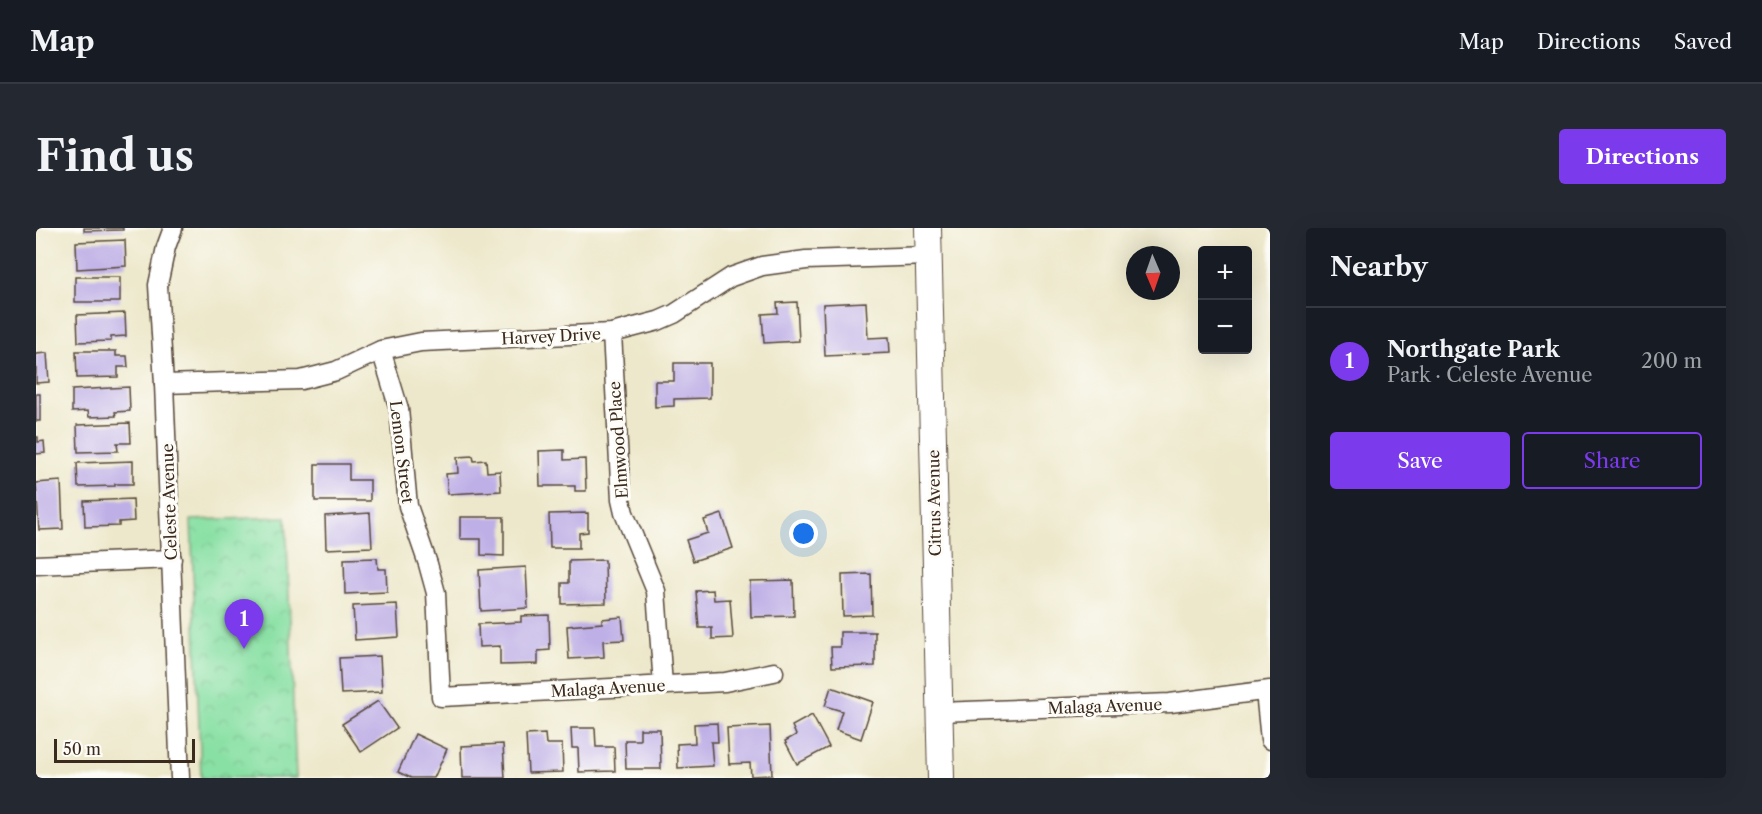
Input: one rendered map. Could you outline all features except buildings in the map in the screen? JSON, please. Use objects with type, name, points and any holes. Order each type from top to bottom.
[{"type":"main road","name":"Citrus Avenue","points":[[928,228],[941,778]]},
{"type":"street","name":"Celeste Avenue","points":[[173,228],[166,247],[158,285],[180,778]]},
{"type":"street","name":"Harvey Drive","points":[[164,384],[301,380],[336,371],[381,350],[420,342],[612,333],[658,321],[674,314],[731,277],[762,266],[806,260],[929,256]]},
{"type":"street","name":"Elmwood Place","points":[[612,333],[621,500],[624,513],[656,591],[663,685]]},
{"type":"street","name":"Lemon Street","points":[[381,350],[399,409],[408,506],[436,593],[441,697]]},
{"type":"street","points":[[36,565],[172,559]]},
{"type":"street","name":"Malaga Avenue","points":[[441,697],[725,682],[774,672]]},
{"type":"street","name":"Malaga Avenue","points":[[939,712],[1170,704],[1267,691]]},
{"type":"street","points":[[1267,691],[1270,740]]},
{"type":"green space","points":[[286,517],[296,778],[201,778],[191,520]]},
{"type":"place","name":"Northgate Park","points":[[244,649]]}]
